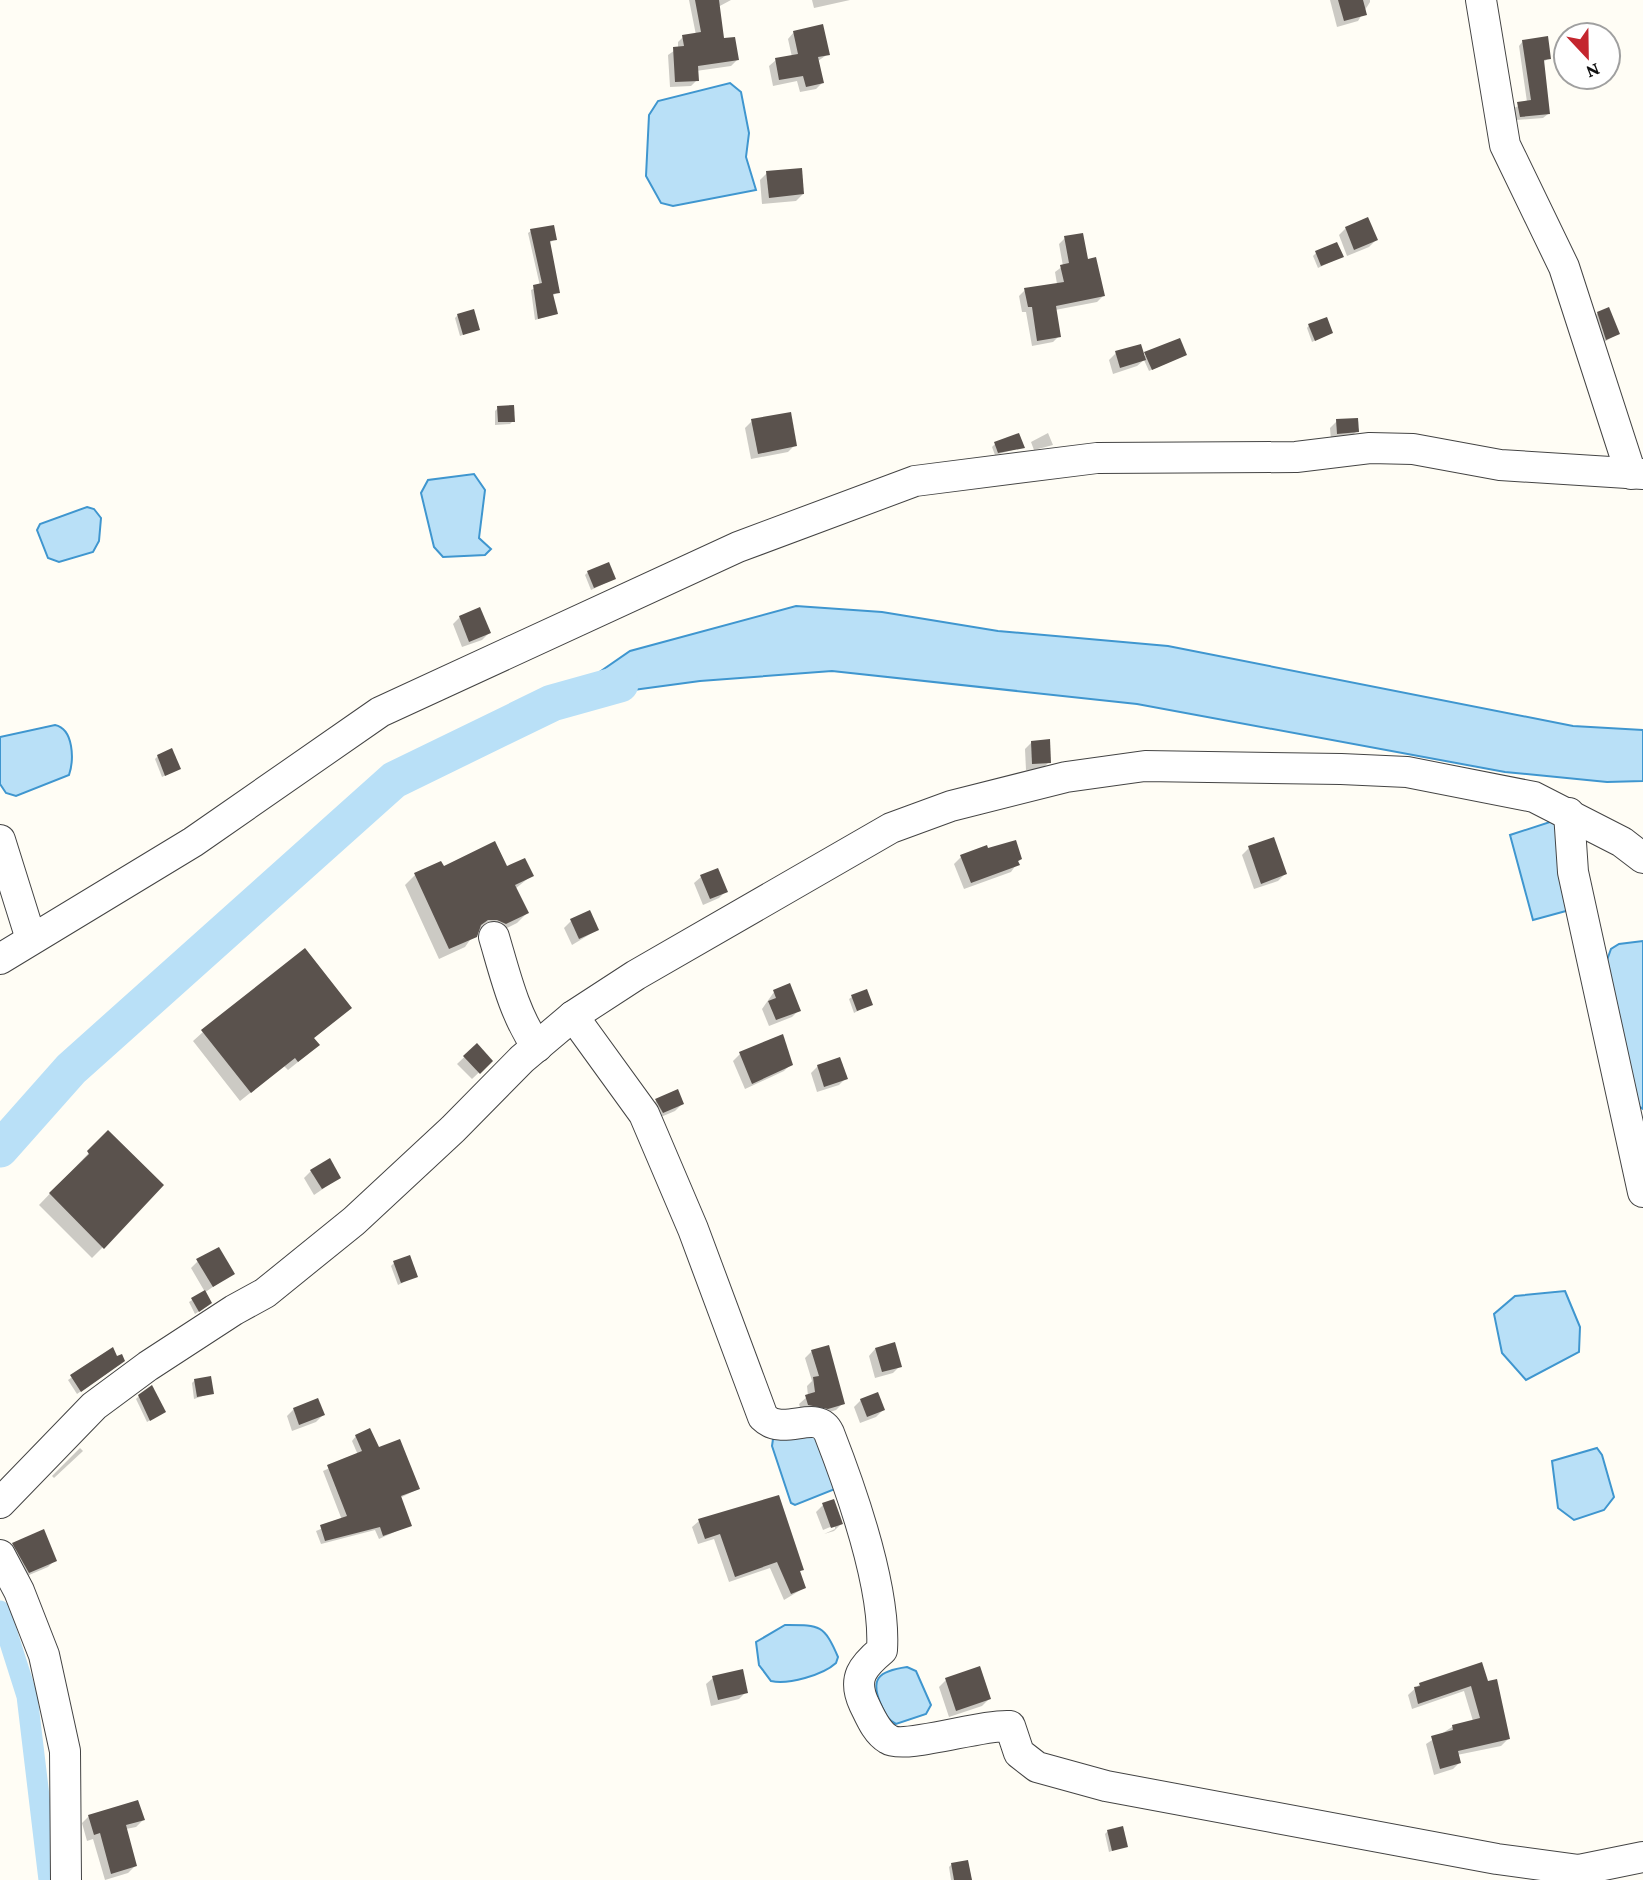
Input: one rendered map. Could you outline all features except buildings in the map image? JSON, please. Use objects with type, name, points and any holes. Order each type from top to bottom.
[{"type":"street","points":[[0,959],[193,842],[380,712],[738,547],[915,481],[1097,458],[1296,457],[1370,448],[1413,449],[1500,465],[1637,474],[1564,267],[1505,145],[1480,0]]},
{"type":"street","points":[[0,1503],[94,1406],[234,1310],[265,1293],[354,1221],[573,1016],[636,975],[891,828],[951,806],[1066,777],[1145,766],[1407,772],[1534,797],[1622,842],[1643,858]]},
{"type":"street","points":[[1569,813],[1573,872],[1643,1192]]},
{"type":"street","points":[[0,840],[31,939]]},
{"type":"street","points":[[494,937],[510,991],[526,1031],[537,1047]]},
{"type":"street","points":[[573,1016],[644,1114],[693,1229],[763,1417],[780,1427],[817,1422],[825,1426],[829,1433],[860,1527],[878,1594],[883,1630],[882,1650],[862,1667],[858,1692],[874,1724],[888,1740],[905,1743],[993,1725],[1010,1726],[1019,1753],[1037,1767],[1106,1786],[1497,1859],[1579,1870],[1643,1857]]},
{"type":"street","points":[[0,1555],[19,1591],[44,1655],[65,1751],[66,1880]]},
{"type":"street","points":[[1634,1880],[1643,1857]]},
{"type":"water","points":[[730,83],[741,92],[749,133],[746,157],[756,190],[673,206],[661,203],[646,176],[649,115],[658,101]]},
{"type":"water","points":[[474,474],[485,490],[479,538],[491,549],[485,555],[443,557],[434,547],[421,493],[428,480]]},
{"type":"water","points":[[87,507],[94,509],[101,518],[99,541],[93,552],[59,562],[48,558],[37,530],[40,524]]},
{"type":"water","points":[[796,606],[882,612],[998,631],[1168,646],[1573,726],[1643,730],[1643,781],[1607,782],[1505,772],[1137,704],[832,671],[700,681],[559,700],[630,651]]},
{"type":"water","points":[[55,725],[66,732],[71,746],[69,775],[16,796],[6,793],[0,784],[0,737]]},
{"type":"water","points":[[1556,820],[1577,908],[1533,920],[1510,835]]},
{"type":"water","points":[[1643,941],[1643,1109],[1637,1105],[1607,960],[1611,949],[1619,944]]},
{"type":"water","points":[[1565,1291],[1580,1327],[1579,1352],[1526,1380],[1502,1353],[1494,1314],[1515,1296]]},
{"type":"water","points":[[814,1433],[835,1489],[795,1505],[791,1503],[772,1446],[773,1439]]},
{"type":"water","points":[[1597,1448],[1602,1455],[1614,1497],[1604,1510],[1574,1520],[1558,1508],[1552,1461]]},
{"type":"water","points":[[785,1625],[813,1626],[824,1632],[838,1657],[836,1663],[805,1678],[786,1682],[771,1681],[759,1665],[756,1642]]},
{"type":"water","points":[[907,1667],[916,1671],[931,1705],[926,1714],[896,1724],[889,1719],[882,1707],[876,1690],[877,1683],[883,1674]]},
{"type":"waterway","points":[[0,1149],[71,1069],[394,780],[552,703],[620,684]]},
{"type":"waterway","points":[[0,1611],[27,1696],[49,1880]]}]
